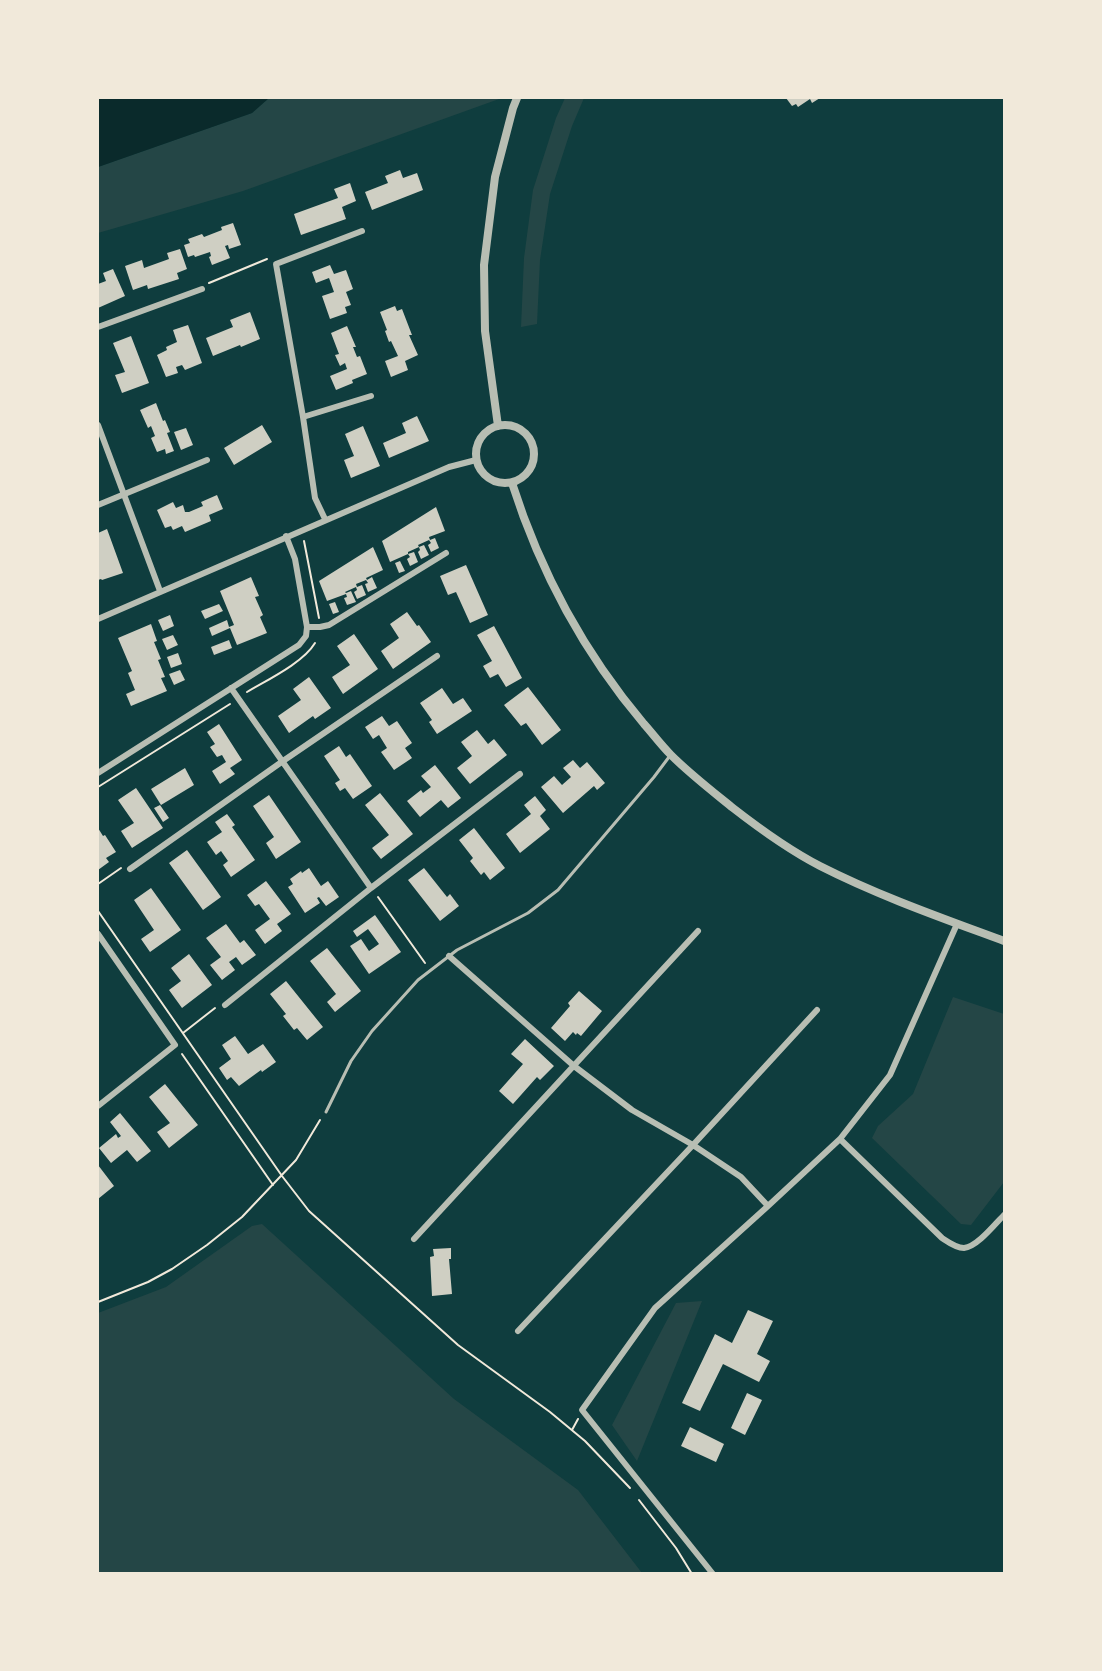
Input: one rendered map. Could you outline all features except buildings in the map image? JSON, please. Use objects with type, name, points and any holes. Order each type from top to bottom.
[{"type":"street","points":[[498,426],[485,331],[484,266],[495,177],[517,98]]},
{"type":"street","points":[[325,519],[315,498],[276,264],[362,231]]},
{"type":"street","points":[[98,327],[202,289]]},
{"type":"street","points":[[303,417],[371,396]]},
{"type":"street","points":[[98,425],[160,591]]},
{"type":"street","points":[[498,426],[512,426],[519,429],[526,434],[533,447],[533,462],[530,469],[519,480],[512,483],[497,483],[490,479],[479,469],[476,460],[476,446],[479,439],[490,429],[498,426]]},
{"type":"street","points":[[98,505],[207,460]]},
{"type":"street","points":[[98,619],[325,519],[449,467],[476,460]]},
{"type":"street","points":[[512,483],[544,567],[576,628],[611,682],[671,755],[760,830],[819,865],[881,894],[1005,941]]},
{"type":"street","points":[[98,773],[299,645],[306,636],[307,627],[295,559],[286,536]]},
{"type":"street","points":[[307,627],[329,625],[446,553]]},
{"type":"street","points":[[130,869],[283,761],[437,657]]},
{"type":"street","points":[[231,688],[371,888]]},
{"type":"street","points":[[222,1005],[520,774]]},
{"type":"street","points":[[712,1574],[582,1410],[655,1308],[840,1139],[890,1075],[957,924]]},
{"type":"street","points":[[414,1239],[698,931]]},
{"type":"street","points":[[98,934],[176,1045],[98,1106]]},
{"type":"street","points":[[449,956],[574,1066],[632,1110],[693,1145],[741,1177],[768,1206]]},
{"type":"street","points":[[518,1331],[817,1010]]},
{"type":"street","points":[[840,1139],[942,1238],[953,1245],[963,1248],[972,1245],[1005,1215]]},
{"type":"lane","points":[[326,1112],[351,1061],[372,1030],[418,980],[457,950],[528,913],[558,890],[671,755]]},
{"type":"path","points":[[202,289],[210,281],[270,258],[276,264]]},
{"type":"path","points":[[98,884],[121,868]]},
{"type":"path","points":[[371,888],[430,970]]},
{"type":"path","points":[[98,911],[282,1176],[309,1211],[458,1345],[558,1418],[585,1441],[632,1490]]},
{"type":"path","points":[[183,1033],[222,1005]]},
{"type":"path","points":[[176,1045],[273,1185]]},
{"type":"path","points":[[98,1302],[147,1282],[207,1245],[242,1217],[296,1160],[326,1112]]},
{"type":"path","points":[[638,1498],[676,1548],[692,1574]]},
{"type":"shaded area","points":[[98,98],[269,98],[252,113],[98,167]]},
{"type":"shaded area","points":[[269,98],[500,98],[243,191],[98,233],[98,167],[252,113]]},
{"type":"shaded area","points":[[565,98],[584,98],[572,126],[550,194],[540,260],[537,324],[521,327],[524,258],[533,190],[556,118]]},
{"type":"shaded area","points":[[953,997],[1004,1014],[1004,1182],[971,1225],[961,1224],[872,1138],[878,1126],[913,1094]]},
{"type":"shaded area","points":[[262,1224],[454,1399],[578,1490],[642,1573],[98,1573],[98,1313],[166,1287],[252,1226]]},
{"type":"shaded area","points":[[702,1301],[637,1461],[612,1425],[676,1303]]}]
